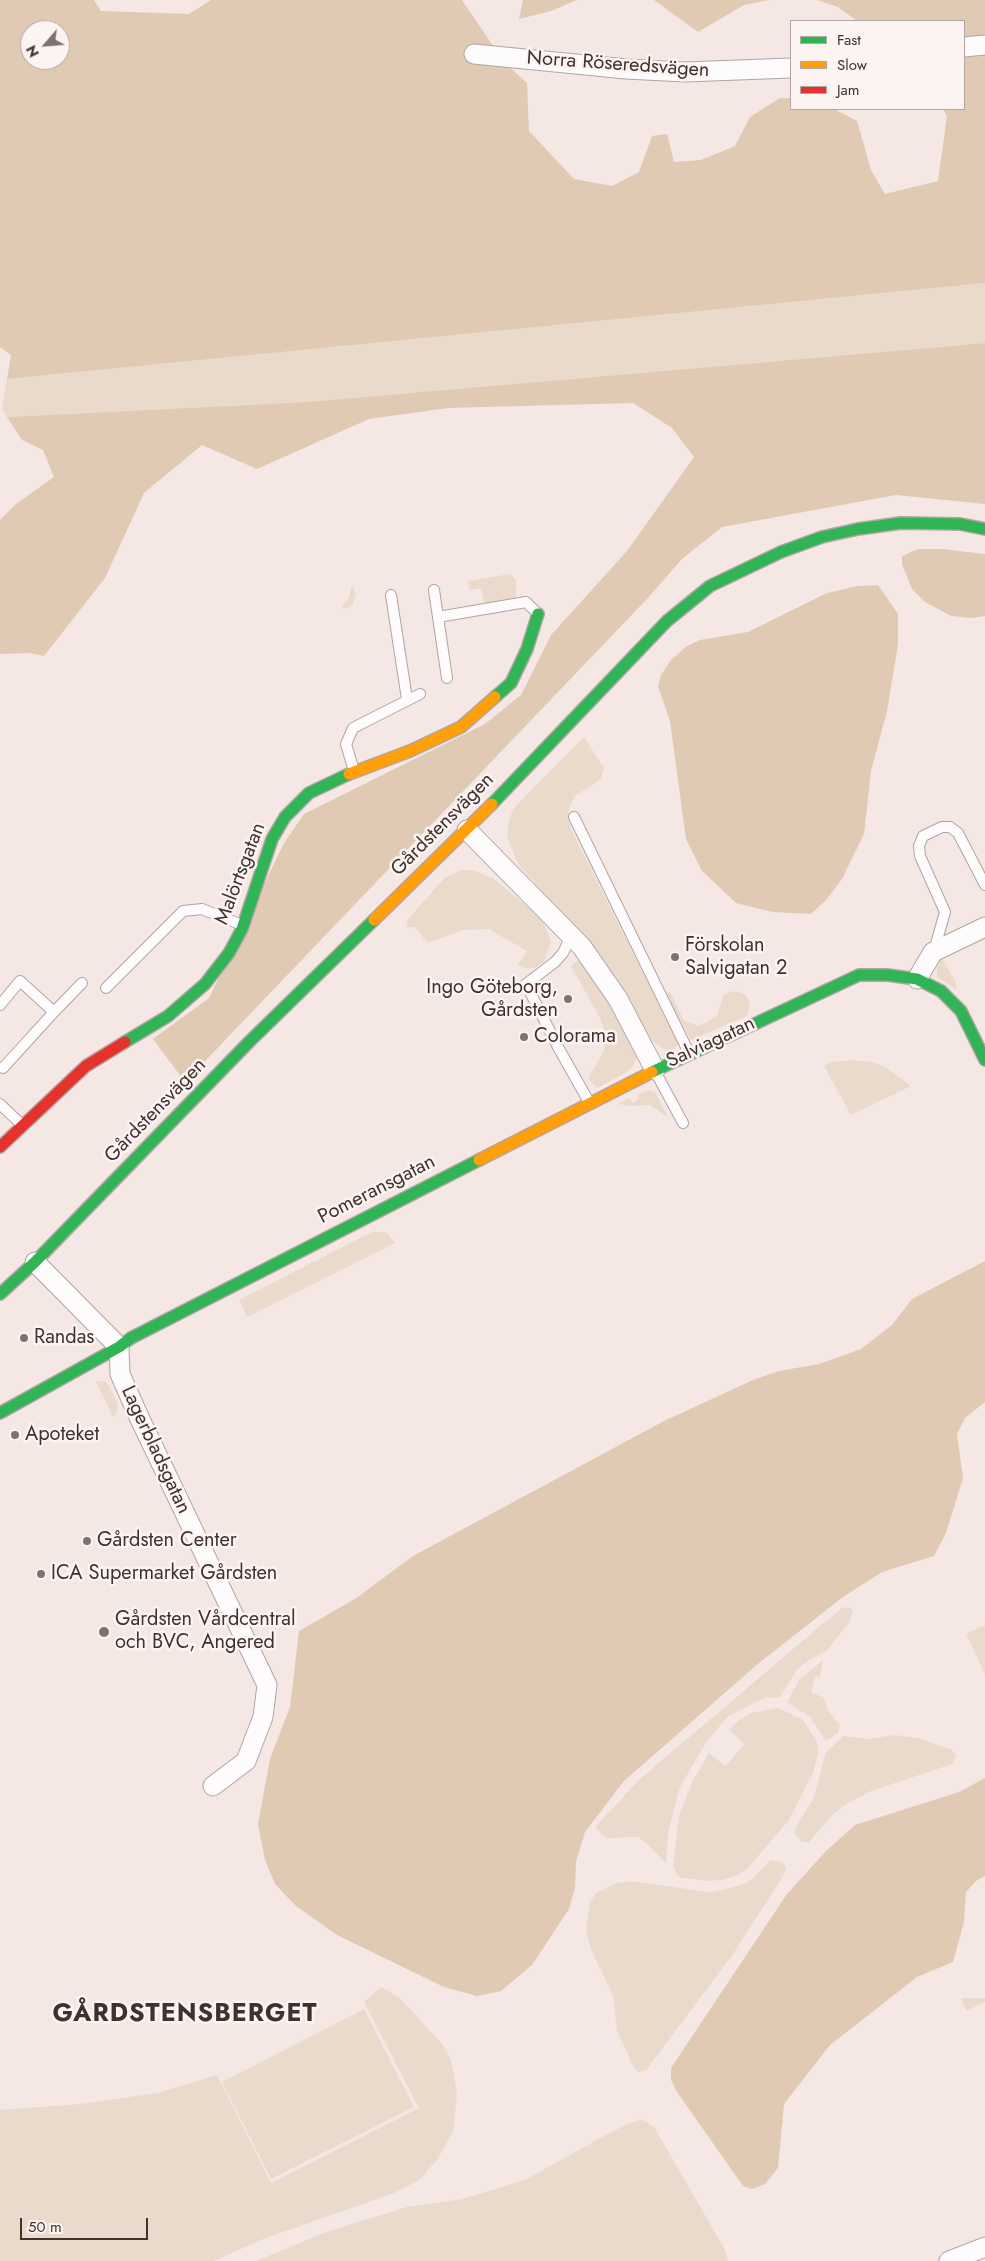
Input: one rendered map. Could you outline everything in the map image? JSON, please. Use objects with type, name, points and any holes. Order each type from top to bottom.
[{"type":"street","points":[[965,47],[985,45]]},
{"type":"street","name":"Norra Röseredsvägen","points":[[474,54],[626,69],[685,72],[790,68]]},
{"type":"street","name":"Gårdstensvägen","points":[[0,1294],[35,1262],[250,1041],[467,830],[667,621],[710,586],[781,552],[822,537],[849,531],[901,524],[960,524],[985,529]]},
{"type":"street","name":"Malörtsgatan","points":[[0,1147],[86,1066],[168,1016],[205,984],[229,953],[243,926],[272,839],[284,817],[309,793],[354,772],[410,751],[460,727],[511,682],[527,649],[538,614]]},
{"type":"street","name":"Salviagatan","points":[[467,830],[582,947],[618,999],[655,1070],[859,975],[887,974],[917,979],[940,991],[961,1011],[985,1060]]},
{"type":"street","points":[[917,979],[933,952],[985,926]]},
{"type":"street","name":"Pomeransgatan","points":[[0,1413],[119,1347],[131,1338],[655,1070]]},
{"type":"street","points":[[35,1262],[119,1347]]},
{"type":"street","name":"Lagerbladsgatan","points":[[119,1347],[120,1374],[131,1400],[267,1685],[263,1717],[246,1761],[213,1786]]},
{"type":"street","points":[[949,2261],[985,2247]]},
{"type":"lane","points":[[434,590],[448,678]]},
{"type":"lane","points":[[391,595],[407,699]]},
{"type":"lane","points":[[438,617],[526,602],[538,614]]},
{"type":"lane","points":[[354,772],[346,744],[353,728],[420,694]]},
{"type":"lane","points":[[574,817],[690,1054]]},
{"type":"lane","points":[[933,952],[945,912],[920,856],[919,846],[923,836],[942,827],[950,827],[958,833],[985,885]]},
{"type":"lane","points":[[106,988],[183,910],[202,909],[243,926]]},
{"type":"lane","points":[[571,936],[563,953],[555,962],[526,984],[558,1047],[590,1103]]},
{"type":"lane","points":[[0,1005],[20,981],[54,1012]]},
{"type":"lane","points":[[3,1068],[82,983]]},
{"type":"lane","points":[[655,1070],[683,1123]]},
{"type":"lane","points":[[0,1104],[23,1125]]},
{"type":"shaded area","points":[[0,0],[94,0],[101,11],[189,14],[211,0],[462,0],[504,62],[527,83],[529,131],[574,179],[612,186],[639,172],[652,136],[667,134],[674,162],[701,160],[735,146],[750,117],[780,98],[790,98],[790,110],[836,110],[857,121],[871,170],[885,194],[938,181],[947,116],[944,110],[965,110],[965,20],[856,20],[838,7],[817,0],[985,0],[985,283],[7,379],[11,355],[0,347]]},
{"type":"shaded area","points":[[523,0],[577,0],[551,11],[519,19]]},
{"type":"shaded area","points":[[654,0],[769,0],[744,5],[698,32]]},
{"type":"shaded area","points":[[985,283],[985,343],[306,402],[7,417],[2,409],[7,379]]},
{"type":"shaded area","points":[[985,343],[985,504],[896,495],[722,527],[682,559],[646,600],[185,1082],[153,1039],[209,998],[284,843],[304,814],[485,724],[521,695],[551,635],[627,551],[694,457],[672,428],[633,403],[448,408],[369,419],[257,469],[202,445],[144,493],[105,578],[44,656],[30,653],[0,654],[0,520],[16,504],[54,477],[43,450],[22,440],[7,417],[306,402]]},
{"type":"shaded area","points":[[918,549],[942,549],[985,554],[985,616],[971,618],[951,616],[925,602],[912,589],[902,564],[902,556]]},
{"type":"shaded area","points":[[510,574],[516,580],[516,599],[484,603],[481,588],[470,590],[468,581]]},
{"type":"shaded area","points":[[352,585],[356,594],[352,606],[346,609],[341,607],[349,598]]},
{"type":"shaded area","points":[[878,585],[898,614],[898,644],[887,711],[871,771],[864,834],[842,879],[826,900],[811,914],[773,912],[736,903],[702,871],[686,839],[670,721],[658,686],[661,675],[671,660],[687,646],[700,640],[748,632],[827,593],[858,586]]},
{"type":"shaded area","points":[[584,737],[604,768],[601,779],[575,796],[568,816],[571,829],[678,1044],[674,1049],[665,1050],[653,1042],[577,930],[518,864],[507,836],[513,809]]},
{"type":"shaded area","points":[[461,870],[473,870],[494,879],[541,918],[551,941],[544,962],[535,968],[526,968],[518,965],[527,951],[489,929],[463,930],[428,943],[414,927],[406,927],[408,920],[445,878]]},
{"type":"shaded area","points":[[942,958],[956,983],[957,990],[937,977],[937,967]]},
{"type":"shaded area","points":[[578,960],[602,987],[637,1048],[636,1060],[630,1070],[597,1088],[588,1078],[604,1051],[606,1034],[600,1018],[571,966]]},
{"type":"shaded area","points":[[733,991],[744,994],[748,998],[750,1003],[747,1016],[691,1040],[666,994],[670,992],[684,1021],[699,1026],[717,1016],[724,995]]},
{"type":"shaded area","points":[[853,1060],[872,1062],[887,1068],[911,1086],[851,1115],[824,1066],[831,1062]]},
{"type":"shaded area","points":[[648,1090],[655,1092],[668,1117],[650,1105],[631,1106],[618,1104],[629,1098],[633,1103],[639,1099],[637,1095]]},
{"type":"shaded area","points":[[372,1232],[386,1232],[395,1243],[247,1317],[239,1300]]},
{"type":"shaded area","points":[[985,1261],[985,1402],[965,1418],[957,1434],[963,1478],[946,1533],[934,1556],[882,1572],[843,1597],[759,1663],[624,1781],[585,1832],[576,1862],[575,1887],[569,1909],[532,1965],[501,1991],[477,1996],[444,1987],[337,1935],[296,1906],[275,1884],[265,1860],[258,1824],[270,1759],[290,1707],[299,1631],[355,1599],[413,1556],[664,1421],[753,1380],[779,1371],[819,1364],[861,1349],[892,1325],[912,1299]]},
{"type":"shaded area","points":[[96,1382],[106,1382],[118,1404],[117,1412],[113,1417]]},
{"type":"shaded area","points":[[849,1607],[853,1610],[850,1621],[826,1651],[807,1661],[796,1671],[780,1697],[764,1698],[727,1717],[705,1744],[680,1787],[668,1833],[666,1863],[638,1837],[606,1838],[595,1827],[640,1779],[842,1608]]},
{"type":"shaded area","points":[[985,1625],[985,1674],[966,1634]]},
{"type":"shaded area","points":[[823,1660],[820,1677],[815,1676],[811,1693],[823,1697],[829,1712],[840,1725],[838,1733],[826,1741],[810,1717],[787,1702],[800,1679]]},
{"type":"shaded area","points":[[778,1708],[803,1720],[817,1742],[818,1753],[813,1773],[789,1820],[747,1869],[736,1876],[706,1881],[679,1877],[673,1867],[679,1816],[692,1782],[709,1753],[725,1766],[745,1744],[729,1730],[738,1721],[751,1713]]},
{"type":"shaded area","points":[[894,1735],[918,1738],[952,1750],[956,1755],[955,1759],[952,1764],[871,1791],[846,1804],[831,1816],[809,1842],[802,1842],[795,1834],[795,1829],[814,1797],[826,1752],[844,1736],[869,1739]]},
{"type":"shaded area","points":[[985,1778],[985,1876],[976,1881],[966,1892],[964,1922],[953,1962],[917,1977],[830,2045],[784,2104],[778,2168],[765,2184],[752,2189],[743,2186],[677,2092],[671,2080],[671,2068],[787,1894],[826,1851],[855,1825],[959,1792]]},
{"type":"shaded area","points":[[771,1860],[781,1862],[786,1867],[785,1873],[733,1954],[646,2070],[638,2072],[634,2068],[617,2031],[613,1995],[592,1952],[586,1932],[590,1902],[596,1893],[617,1883],[631,1881],[709,1892],[726,1889],[747,1883]]},
{"type":"shaded area","points":[[381,1987],[400,1998],[442,2044],[451,2060],[457,2094],[453,2132],[437,2160],[419,2180],[394,2193],[263,2239],[214,2261],[0,2261],[0,2110],[81,2104],[158,2093],[217,2075],[271,2183],[419,2108],[364,2002]]},
{"type":"shaded area","points":[[961,1998],[985,1998],[985,2002],[966,2011]]},
{"type":"shaded area","points":[[364,2009],[414,2107],[271,2179],[222,2082]]},
{"type":"shaded area","points":[[641,2119],[654,2127],[724,2248],[728,2261],[256,2261],[329,2231],[407,2207],[462,2199],[525,2180],[615,2130]]},
{"type":"traffic: fast","points":[[492,804],[667,621],[710,586],[781,552],[822,537],[858,529],[901,523],[960,524],[985,529]]},
{"type":"traffic: fast","points":[[495,697],[511,683],[527,649],[538,614]]},
{"type":"traffic: fast","points":[[125,1042],[168,1016],[205,984],[229,953],[242,929],[272,839],[285,817],[309,793],[349,774]]},
{"type":"traffic: fast","points":[[0,1294],[35,1262],[250,1041],[374,920]]},
{"type":"traffic: fast","points":[[652,1072],[859,975],[887,975],[917,979],[941,991],[961,1011],[985,1060]]},
{"type":"traffic: fast","points":[[0,1413],[119,1347],[131,1338],[479,1160]]},
{"type":"traffic: slow","points":[[349,774],[410,751],[461,727],[495,697]]},
{"type":"traffic: slow","points":[[374,920],[492,804]]},
{"type":"traffic: slow","points":[[479,1160],[652,1072]]},
{"type":"traffic: jam","points":[[0,1147],[86,1066],[125,1042]]},
{"type":"place","name":"Förskolan Salvigatan 2","points":[[675,957]]},
{"type":"place","name":"Ingo Göteborg, Gårdsten","points":[[568,999]]},
{"type":"place","name":"Colorama","points":[[524,1037]]},
{"type":"place","name":"Randas","points":[[24,1338]]},
{"type":"place","name":"Apoteket","points":[[15,1435]]},
{"type":"place","name":"Gårdsten Center","points":[[87,1541]]},
{"type":"place","name":"ICA Supermarket Gårdsten","points":[[41,1574]]},
{"type":"place","name":"Gårdsten Vårdcentral och BVC, Angered","points":[[104,1632]]},
{"type":"district","name":"GÅRDSTENSBERGET","points":[[185,2015]]}]
